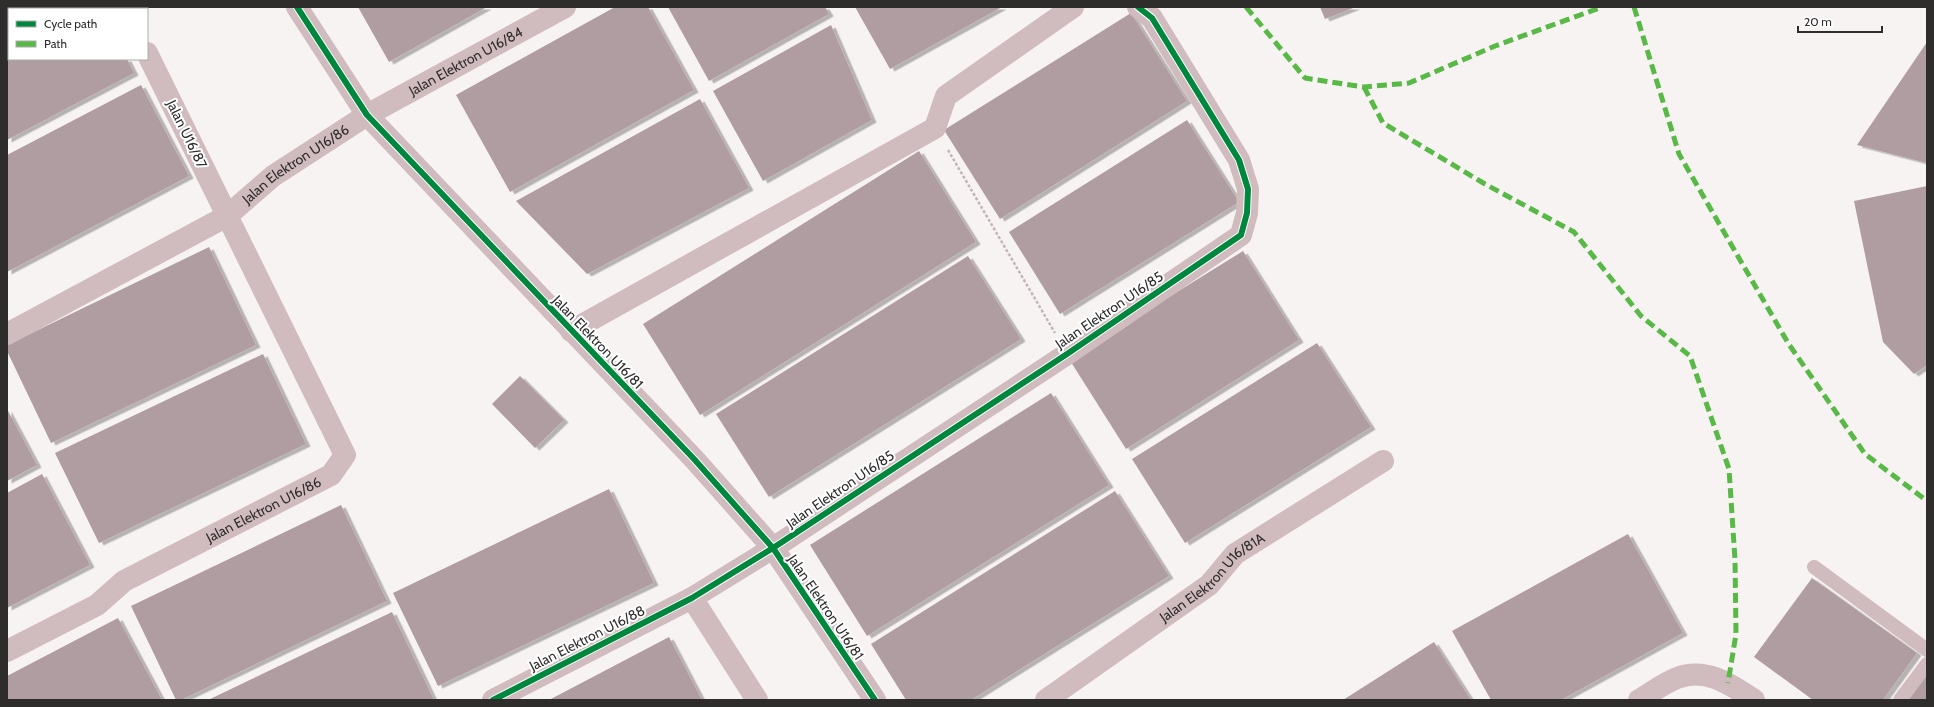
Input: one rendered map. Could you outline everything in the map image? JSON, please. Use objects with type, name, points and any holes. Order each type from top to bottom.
[{"type":"street","name":"Jalan Elektron U16/81","points":[[297,7],[367,115],[694,459],[772,548],[875,700]]},
{"type":"street","name":"Jalan Elektron U16/84","points":[[367,115],[565,7]]},
{"type":"street","points":[[571,331],[935,128],[946,96],[1073,7]]},
{"type":"street","name":"Jalan Elektron U16/85","points":[[692,598],[772,548],[1067,354],[1241,235],[1247,213],[1248,189],[1239,160],[1152,18],[1138,7]]},
{"type":"street","name":"Jalan U16/87","points":[[148,55],[227,216]]},
{"type":"street","name":"Jalan Elektron U16/86","points":[[7,334],[227,216],[273,176],[367,115]]},
{"type":"street","name":"Jalan Elektron U16/86","points":[[7,651],[97,605],[124,581],[331,476],[345,455],[227,216]]},
{"type":"street","name":"Jalan Elektron U16/81A","points":[[1046,700],[1209,585],[1235,554],[1383,461]]},
{"type":"street","points":[[692,598],[757,700]]},
{"type":"street","name":"Jalan Elektron U16/88","points":[[493,700],[692,598]]},
{"type":"street","points":[[1639,700],[1677,678],[1697,674],[1713,676],[1728,683],[1754,700]]},
{"type":"lane","points":[[1814,567],[1927,650]]},
{"type":"lane","points":[[1900,700],[1927,664]]},
{"type":"path","points":[[935,128],[1067,354]]},
{"type":"building","points":[[99,7],[100,8],[32,8]]},
{"type":"building","points":[[358,7],[487,7],[389,62]]},
{"type":"building","points":[[615,7],[648,7],[694,90],[510,192],[456,95]]},
{"type":"building","points":[[668,7],[825,7],[829,14],[709,81]]},
{"type":"building","points":[[855,7],[1002,7],[890,69]]},
{"type":"building","points":[[1320,7],[1356,7],[1325,19]]},
{"type":"building","points":[[1131,13],[1187,101],[1000,219],[944,130]]},
{"type":"building","points":[[7,21],[8,60],[128,60],[134,73],[7,140]]},
{"type":"building","points":[[831,25],[872,120],[763,181],[713,91]]},
{"type":"building","points":[[1927,42],[1927,163],[1857,145]]},
{"type":"building","points":[[141,85],[189,176],[7,272],[7,155]]},
{"type":"building","points":[[700,99],[749,188],[587,274],[516,201]]},
{"type":"building","points":[[1187,120],[1239,202],[1060,314],[1009,232]]},
{"type":"building","points":[[919,151],[976,242],[700,415],[643,324]]},
{"type":"building","points":[[1927,186],[1927,365],[1914,374],[1883,342],[1854,201]]},
{"type":"building","points":[[209,247],[256,345],[51,443],[7,351],[7,345]]},
{"type":"building","points":[[1243,251],[1299,340],[1126,449],[1069,359]]},
{"type":"building","points":[[968,256],[1021,339],[769,497],[716,414]]},
{"type":"building","points":[[1317,343],[1371,427],[1185,543],[1132,459]]},
{"type":"building","points":[[263,354],[306,444],[99,543],[55,453]]},
{"type":"building","points":[[520,376],[564,420],[535,448],[492,404]]},
{"type":"building","points":[[1051,393],[1109,485],[867,636],[810,545]]},
{"type":"building","points":[[7,409],[37,465],[7,481]]},
{"type":"building","points":[[42,474],[90,565],[7,608],[7,493]]},
{"type":"building","points":[[609,489],[654,583],[438,686],[393,593]]},
{"type":"building","points":[[1115,491],[1169,576],[971,700],[906,700],[871,644]]},
{"type":"building","points":[[341,505],[387,601],[181,700],[176,700],[131,606]]},
{"type":"building","points":[[1628,534],[1683,633],[1561,700],[1491,700],[1452,631]]},
{"type":"building","points":[[1812,578],[1917,653],[1883,700],[1813,700],[1754,657]]},
{"type":"building","points":[[392,612],[434,700],[208,700]]},
{"type":"building","points":[[118,618],[162,700],[7,700],[7,676]]},
{"type":"building","points":[[669,637],[702,700],[549,700]]},
{"type":"building","points":[[1434,642],[1471,700],[1343,700]]},
{"type":"building","points":[[1927,672],[1927,700],[1907,700]]},
{"type":"marked path","points":[[1246,7],[1305,78],[1364,87],[1409,83],[1495,46],[1602,7]]},
{"type":"marked path","points":[[1634,7],[1679,154],[1788,343],[1865,454],[1927,501]]},
{"type":"marked path","points":[[1364,87],[1383,123],[1485,184],[1574,232],[1641,316],[1690,356],[1729,469],[1735,560],[1736,634],[1728,683]]},
{"type":"cycle path","points":[[297,7],[367,115],[694,459],[773,548],[875,700]]},
{"type":"cycle path","points":[[493,700],[692,598],[773,548],[1067,354],[1241,235],[1247,213],[1248,189],[1239,160],[1152,18],[1138,7]]}]
